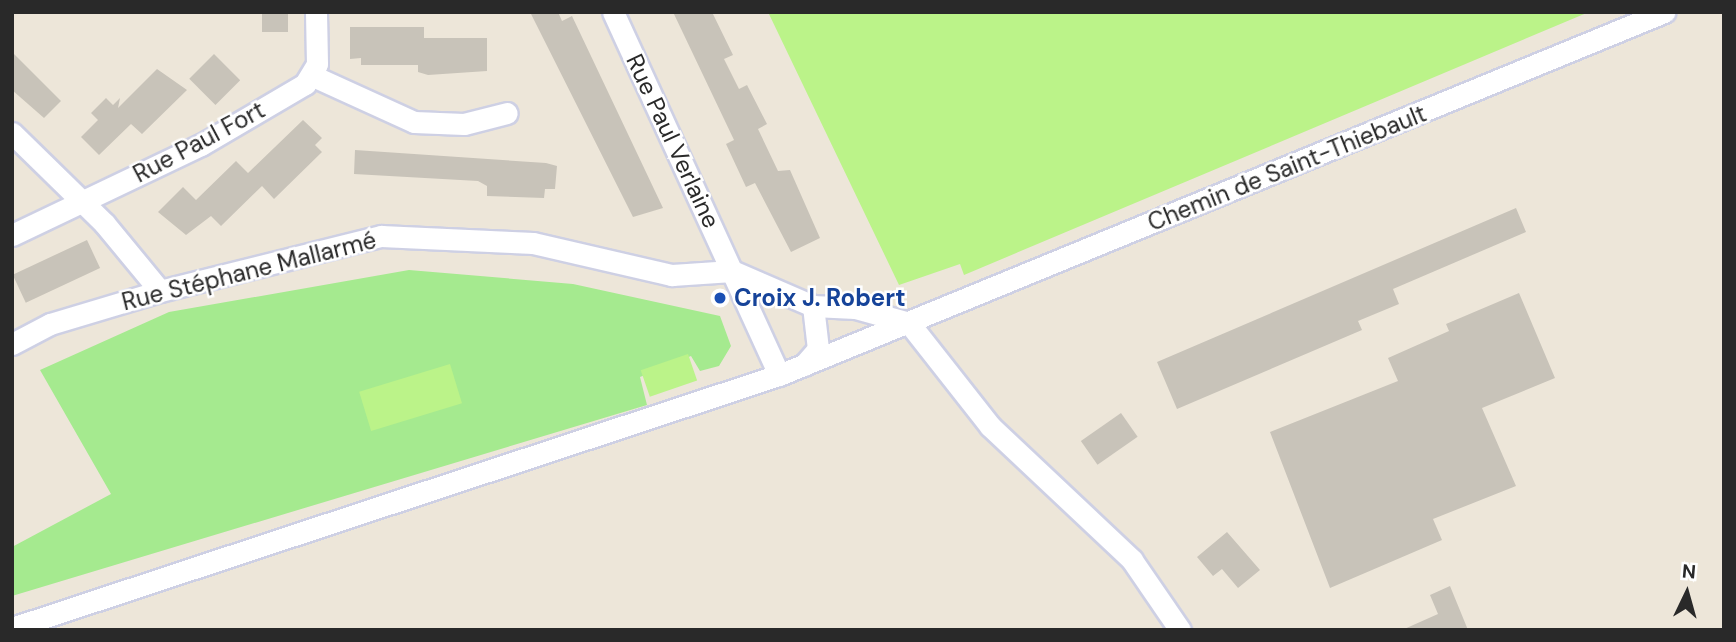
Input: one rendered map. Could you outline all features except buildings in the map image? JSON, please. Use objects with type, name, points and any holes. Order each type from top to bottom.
[{"type":"street","points":[[316,12],[313,76],[414,122],[464,124],[507,113]]},
{"type":"street","name":"Rue Paul Verlaine","points":[[612,12],[779,375]]},
{"type":"street","name":"Chemin de Saint-Thiebault","points":[[12,628],[779,375],[1664,12]]},
{"type":"street","name":"Rue Paul Fort","points":[[12,235],[201,145],[313,76]]},
{"type":"street","points":[[12,133],[81,202],[160,291]]},
{"type":"street","name":"Rue Stéphane Mallarmé","points":[[12,344],[50,324],[160,291],[381,236],[533,243],[672,275],[732,271],[813,306],[855,309],[909,323]]},
{"type":"street","points":[[804,365],[818,349],[813,306]]},
{"type":"street","points":[[909,323],[990,426],[1132,559],[1180,630]]},
{"type":"green space","points":[[768,12],[1589,12],[964,275],[960,264],[899,285]]},
{"type":"green space","points":[[409,270],[573,284],[720,316],[731,346],[719,366],[700,371],[691,356],[640,377],[647,405],[12,596],[12,547],[111,494],[40,370],[169,312]]},
{"type":"green space","points":[[688,354],[697,380],[650,397],[641,370]]},
{"type":"green space","points":[[450,364],[462,403],[371,431],[359,392]]},
{"type":"place","name":"Croix J. Robert","points":[[720,298]]}]
